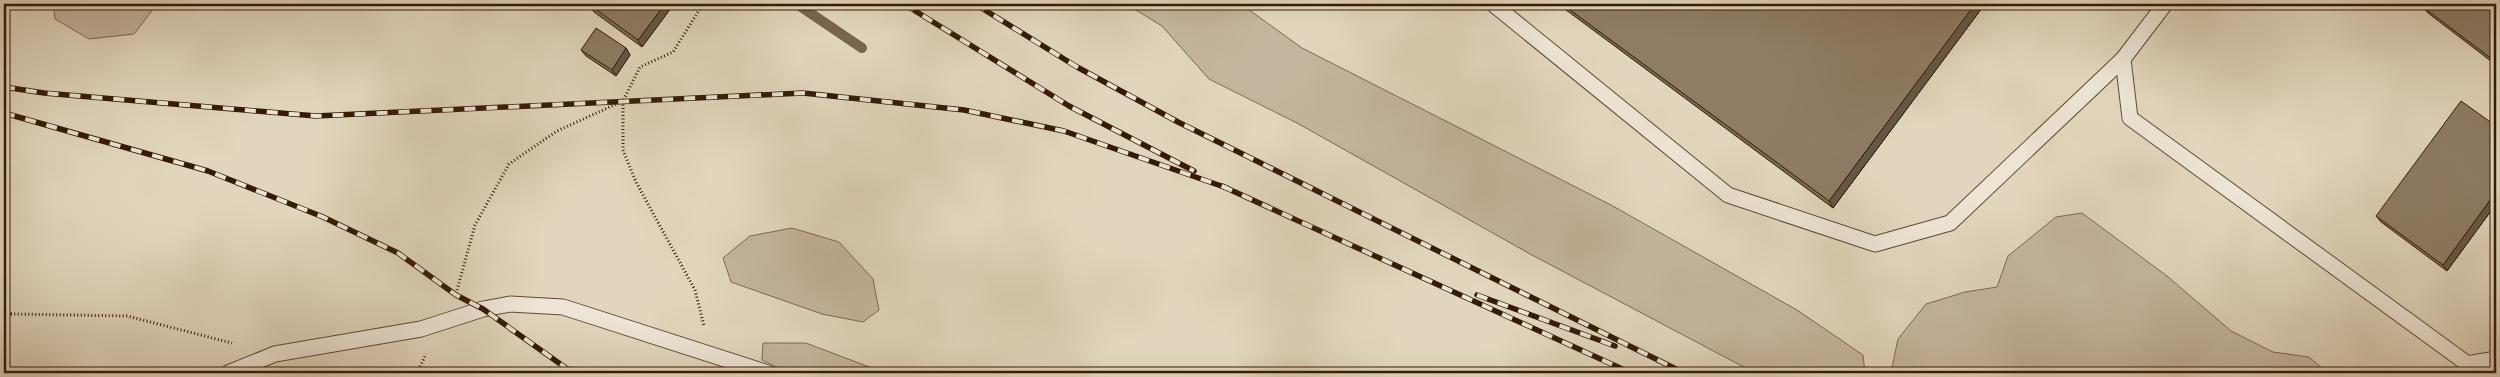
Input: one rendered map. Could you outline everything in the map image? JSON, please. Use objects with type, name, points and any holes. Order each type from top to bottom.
[{"type":"lane","points":[[1492,4],[1728,196],[1875,244],[1950,223],[2123,59],[2165,4]]},
{"type":"lane","points":[[2123,59],[2130,118],[2480,373]]},
{"type":"lane","points":[[228,373],[275,354],[421,329],[483,309],[510,304],[564,307],[768,373]]},
{"type":"lane","points":[[2467,364],[2496,359]]},
{"type":"path","points":[[703,4],[674,52],[640,67],[623,101],[623,150],[636,182],[695,290],[710,355]]},
{"type":"path","points":[[442,323],[456,295],[475,225],[509,164],[557,131],[623,101]]},
{"type":"path","points":[[4,311],[12,314]]},
{"type":"path","points":[[4,316],[12,314],[127,316],[275,354]]},
{"type":"shaded area","points":[[53,4],[157,4],[134,34],[89,39],[55,19]]},
{"type":"shaded area","points":[[1126,4],[1241,4],[1302,48],[1611,205],[1797,310],[1863,355],[1865,373],[1755,373],[1532,255],[1297,123],[1209,79],[1162,26]]},
{"type":"shaded area","points":[[2082,213],[2167,276],[2231,331],[2273,352],[2309,357],[2328,373],[1891,373],[1898,339],[1926,304],[1965,292],[1997,287],[2008,256],[2056,217]]},
{"type":"shaded area","points":[[792,228],[839,242],[873,279],[879,310],[863,322],[822,314],[731,282],[723,258],[750,236]]},
{"type":"shaded area","points":[[763,343],[806,343],[885,373],[789,373],[762,360]]},
{"type":"building","points":[[591,4],[665,4],[638,40]]},
{"type":"building","points":[[1562,4],[1975,4],[1829,201]]},
{"type":"building","points":[[2426,4],[2496,4],[2496,62],[2423,7]]},
{"type":"building","points":[[596,28],[626,48],[612,70],[581,50]]},
{"type":"building","points":[[2461,101],[2496,126],[2496,192],[2443,265],[2376,216]]},
{"type":"waterway","points":[[797,4],[862,48]]},
{"type":"railway","points":[[904,4],[1069,106],[1194,171]]},
{"type":"railway","points":[[975,4],[1077,67],[1178,122],[1684,373]]},
{"type":"railway","points":[[4,87],[44,93],[316,116],[803,93],[964,110],[1064,131],[1227,188]]},
{"type":"railway","points":[[4,113],[208,171],[323,217],[398,253],[456,295],[483,309],[573,373]]},
{"type":"railway","points":[[1222,186],[1631,373]]},
{"type":"railway","points":[[1477,295],[1615,346]]}]
